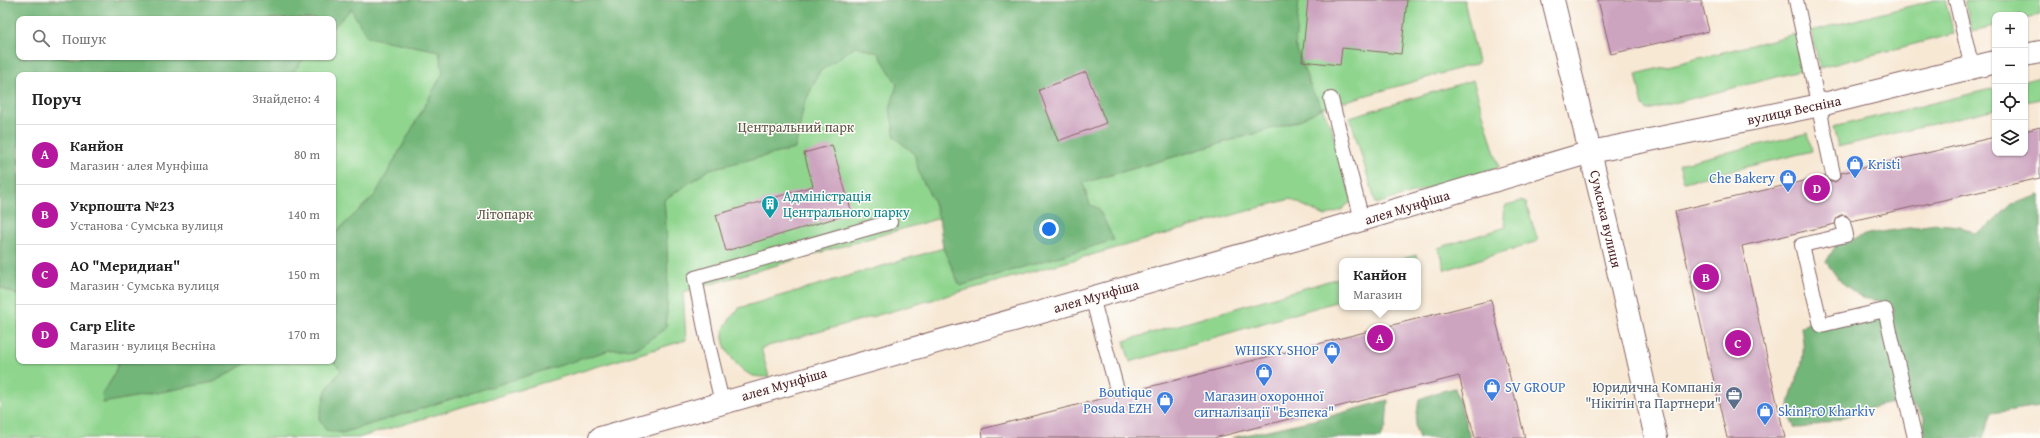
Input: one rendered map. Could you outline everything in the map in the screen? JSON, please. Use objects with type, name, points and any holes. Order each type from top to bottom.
[{"type":"street","name":"Сумська вулиця","points":[[1553,0],[1591,152],[1656,438]]},
{"type":"street","points":[[2028,54],[2040,52]]},
{"type":"street","name":"вулиця Весніна","points":[[1591,152],[1820,105],[1992,63]]},
{"type":"street","name":"алея Мунфіша","points":[[610,437],[722,402],[1362,220],[1591,152]]},
{"type":"lane","points":[[1796,0],[1834,174]]},
{"type":"lane","points":[[1956,0],[1972,68]]},
{"type":"lane","points":[[1331,98],[1362,220]]},
{"type":"lane","points":[[722,402],[694,278],[890,222]]},
{"type":"lane","points":[[1843,222],[1846,235],[1802,245],[1821,325],[1885,310],[1915,438]]},
{"type":"lane","points":[[1092,297],[1116,390]]},
{"type":"green space","points":[[0,0],[1464,0],[1478,63],[1322,108],[1331,126],[1352,201],[1341,210],[1325,216],[1290,199],[761,348],[769,377],[753,376],[743,370],[733,359],[723,341],[723,331],[739,308],[1090,205],[1083,183],[1298,121],[1319,109],[683,292],[686,340],[358,438],[0,438]]},
{"type":"green space","points":[[0,0],[1299,0],[1295,45],[1311,88],[1322,108],[1298,121],[1083,183],[1090,205],[1098,208],[1114,240],[960,286],[943,248],[939,218],[933,200],[920,176],[914,153],[895,138],[890,109],[897,84],[878,53],[856,46],[819,72],[804,105],[795,149],[710,169],[664,200],[668,264],[666,328],[637,348],[610,350],[342,433],[326,430],[319,419],[326,390],[341,370],[336,364],[336,232],[375,195],[443,73],[439,51],[367,37],[351,9],[336,25],[336,16],[16,16],[16,60],[303,60],[293,72],[16,72],[16,295],[0,287]]},
{"type":"green space","points":[[1934,0],[1945,0],[1954,34],[1820,68],[1811,31]]},
{"type":"green space","points":[[1965,0],[2040,0],[2040,15],[2028,17],[2028,12],[1992,12],[1992,27],[1972,31]]},
{"type":"green space","points":[[1795,34],[1804,70],[1647,110],[1643,106],[1636,74]]},
{"type":"green space","points":[[2040,77],[2040,99],[2028,101],[2028,80]]},
{"type":"green space","points":[[1473,80],[1499,167],[1376,204],[1350,117]]},
{"type":"green space","points":[[1992,89],[1992,110],[1838,147],[1833,127]]},
{"type":"green space","points":[[1808,133],[1812,151],[1684,182],[1679,164]]},
{"type":"green space","points":[[2040,195],[2040,406],[1992,413],[1983,438],[1924,438],[1924,417],[1913,406],[1901,403],[1888,404],[1809,427],[1795,428],[1790,419],[1789,410],[1792,391],[1802,363],[1803,347],[1801,327],[1815,319],[1883,317],[1895,310],[1880,301],[1862,298],[1840,281],[1826,262],[1836,245],[1868,234],[1936,224],[1960,226],[1975,234],[1990,225],[2012,204]]},
{"type":"green space","points":[[1521,201],[1526,203],[1538,241],[1445,270],[1438,248],[1506,227],[1503,213],[1506,205]]},
{"type":"green space","points":[[1416,255],[1417,258],[1406,258]]},
{"type":"green space","points":[[1339,278],[1339,301],[1130,362],[1124,341]]},
{"type":"green space","points":[[118,364],[245,364],[214,382],[103,403],[102,394],[112,379]]},
{"type":"green space","points":[[1455,388],[1470,438],[1419,438],[1415,427],[1419,399]]},
{"type":"green space","points":[[1388,400],[1386,427],[1380,438],[1232,438],[1327,417]]},
{"type":"building","points":[[1308,0],[1407,0],[1401,54],[1342,48],[1340,65],[1302,61]]},
{"type":"building","points":[[1598,0],[1701,0],[1709,31],[1611,54]]},
{"type":"building","points":[[1086,72],[1106,123],[1058,141],[1039,90]]},
{"type":"building","points":[[2040,127],[2040,178],[1851,221],[1846,215],[1841,215],[1837,217],[1835,224],[1742,246],[1785,438],[1727,438],[1675,211],[1825,176],[1830,182],[1835,182],[1841,177],[1841,173],[1992,138],[1992,156],[2028,156],[2028,130]]},
{"type":"building","name":"Адміністрація Центрального парку","points":[[832,145],[852,213],[726,251],[716,215],[813,186],[804,153]]},
{"type":"building","points":[[1491,300],[1525,438],[1475,438],[1459,376],[1214,438],[983,438],[982,429],[1112,396],[1119,398],[1125,393]]},
{"type":"place","name":"Kristi","points":[[1855,179]]},
{"type":"place","name":"Carp Elite","points":[[1817,188]]},
{"type":"place","name":"Che Bakery","points":[[1788,193]]},
{"type":"place","name":"Адміністрація Центрального парку","points":[[770,219]]},
{"type":"place","name":"Укрпошта №23","points":[[1706,277]]},
{"type":"place","name":"Канйон","points":[[1380,338]]},
{"type":"place","name":"АО \"Меридиан\"","points":[[1738,343]]},
{"type":"place","name":"WHISKY SHOP","points":[[1332,365]]},
{"type":"place","name":"Магазин охоронної сигналізації \"Безпека\"","points":[[1264,387]]},
{"type":"place","name":"SV GROUP","points":[[1492,402]]},
{"type":"place","name":"Юридична Компанія \"Нікітін та Партнери\"","points":[[1734,410]]},
{"type":"place","name":"Boutique Posuda EZH","points":[[1165,415]]},
{"type":"place","name":"SkinPrO Kharkiv","points":[[1765,426]]},
{"type":"park label","name":"Центральний парк","points":[[796,127]]},
{"type":"park label","name":"Літопарк","points":[[505,214]]}]
